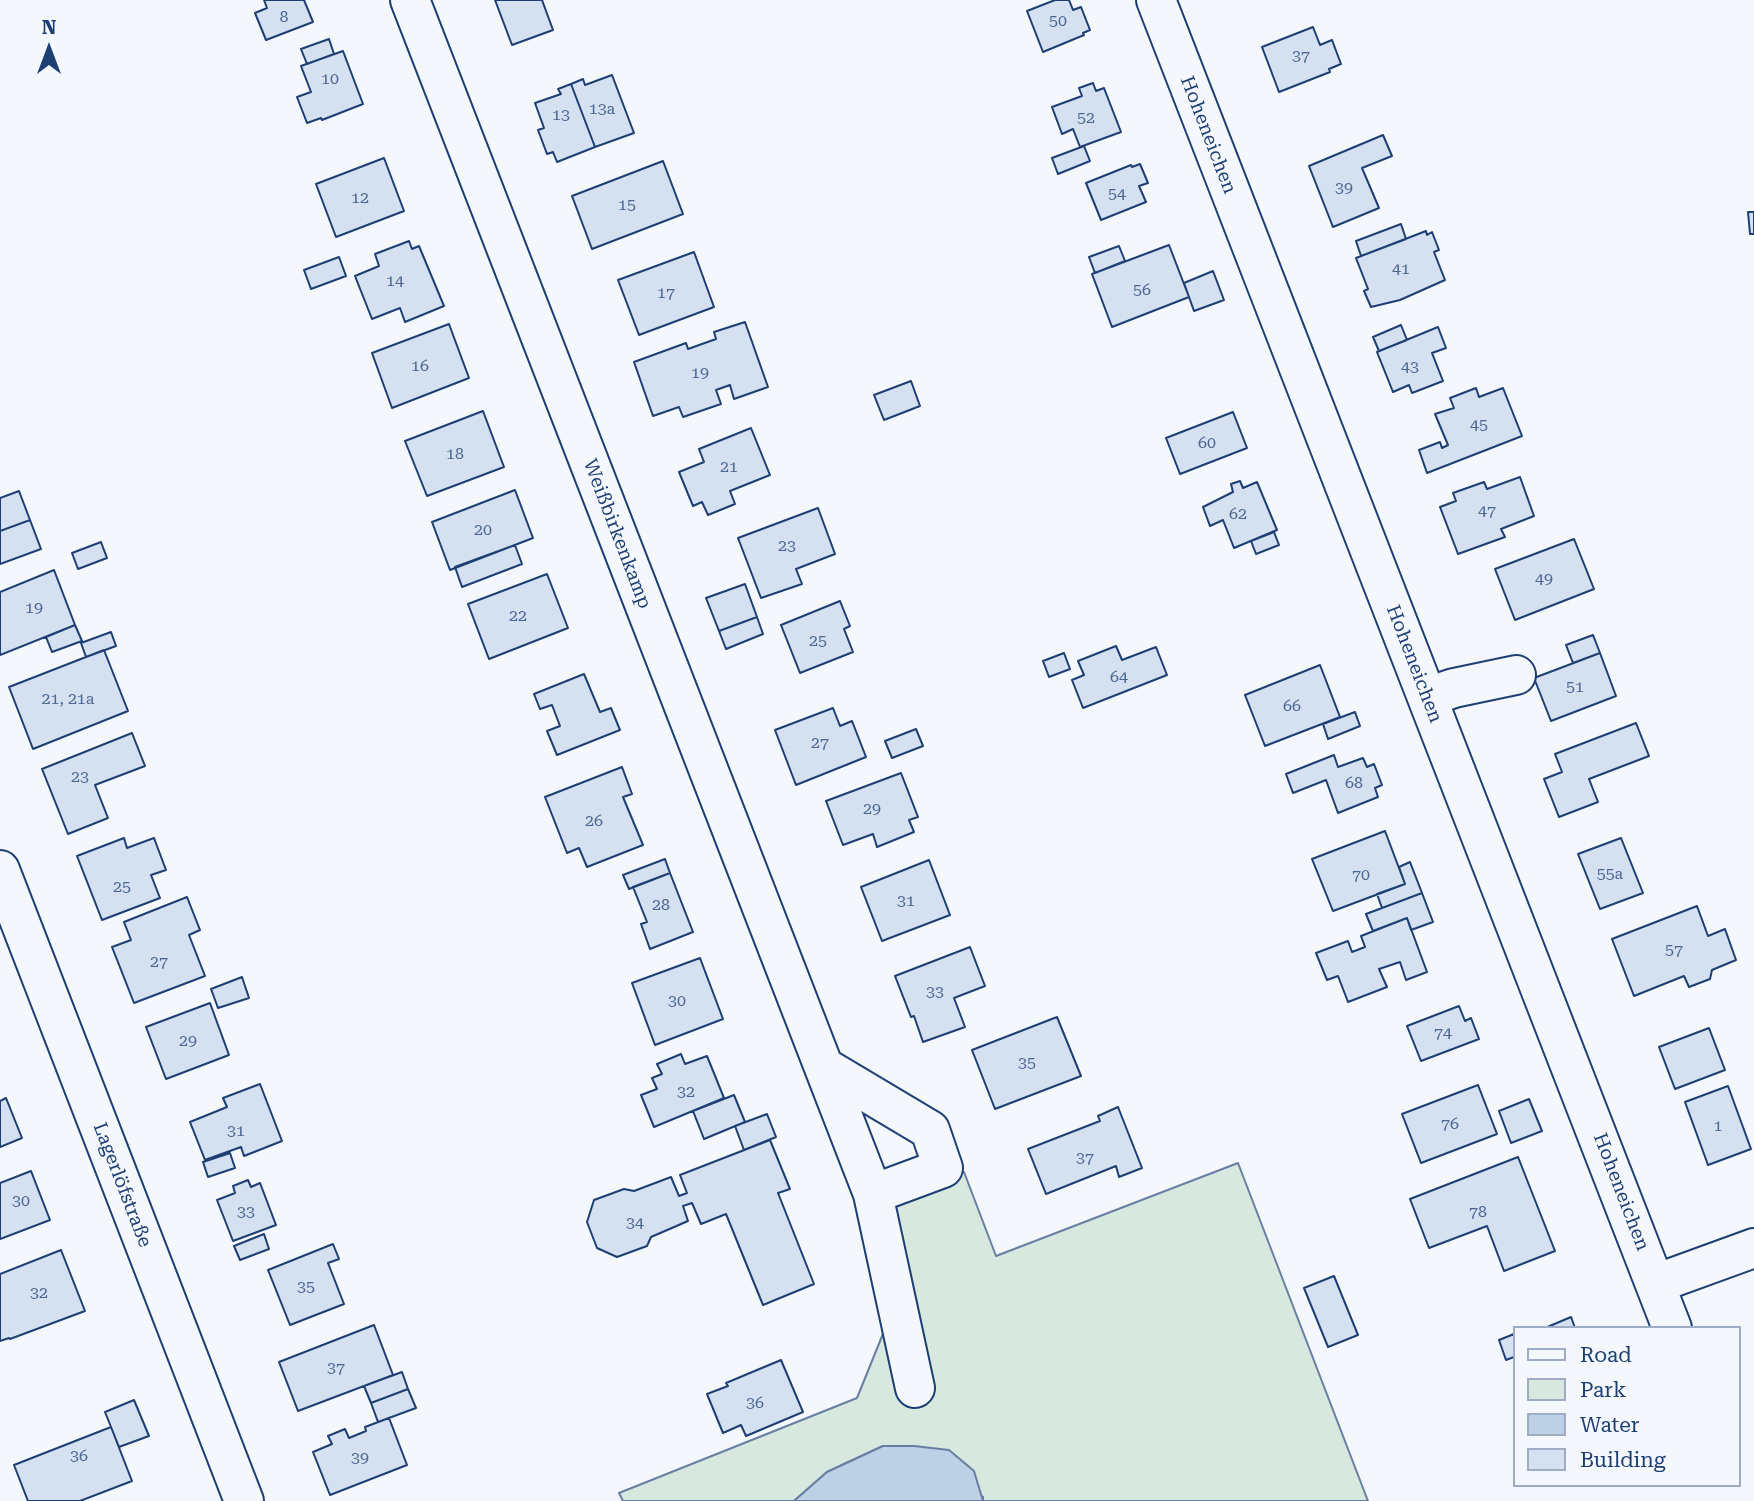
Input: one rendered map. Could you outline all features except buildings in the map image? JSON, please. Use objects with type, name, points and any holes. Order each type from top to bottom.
[{"type":"street","name":"Weißbirkenkamp","points":[[410,0],[873,1194],[915,1388]]},
{"type":"street","name":"Hoheneichen","points":[[1156,0],[1647,1257],[1671,1326]]},
{"type":"street","points":[[1427,698],[1454,688],[1516,675]]},
{"type":"street","name":"Lagerlöfstraße","points":[[0,870],[244,1501]]},
{"type":"street","points":[[826,1068],[930,1130],[943,1168],[873,1194]]},
{"type":"street","points":[[1655,1284],[1754,1248]]},
{"type":"green space","points":[[1238,1163],[1368,1501],[983,1501],[983,1497],[883,1446],[827,1472],[794,1501],[623,1501],[619,1493],[857,1398],[891,1314],[857,1214],[964,1172],[996,1256]]},
{"type":"water","points":[[883,1446],[949,1450],[974,1471],[983,1501],[794,1501],[827,1472]]}]
